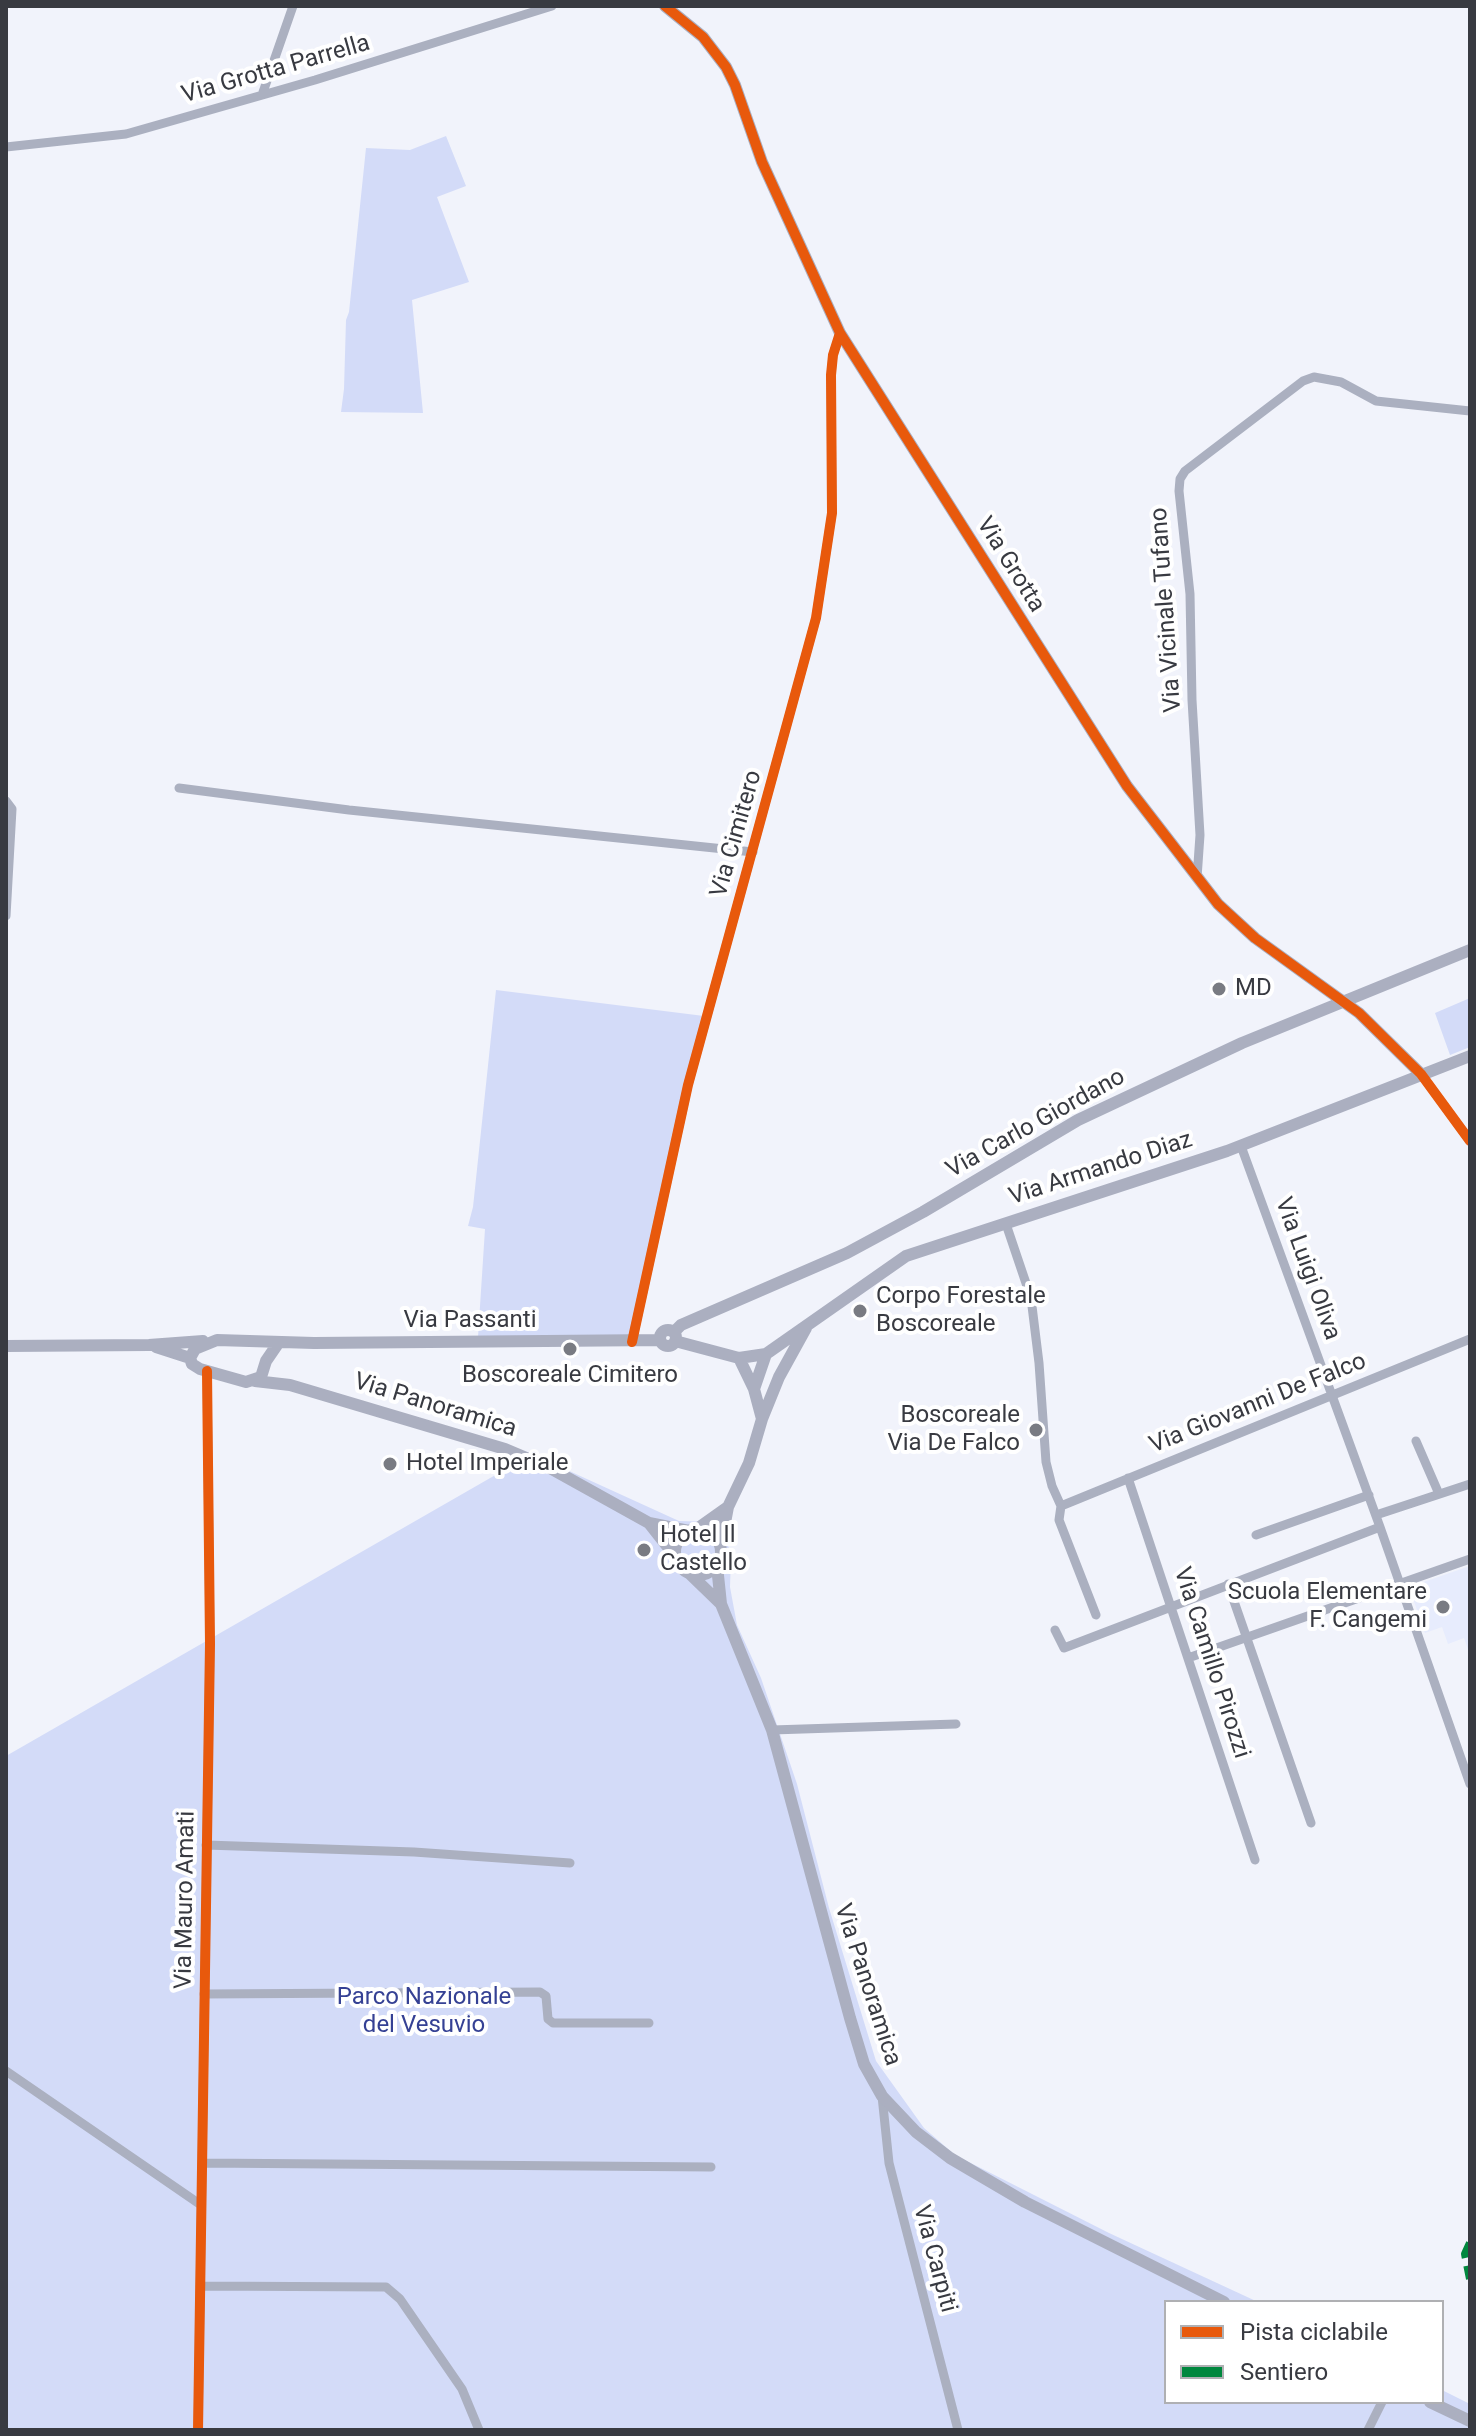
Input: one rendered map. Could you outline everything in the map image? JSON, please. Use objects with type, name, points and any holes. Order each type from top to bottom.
[{"type":"street","points":[[262,95],[293,6]]},
{"type":"street","name":"Via Grotta Parrella","points":[[6,147],[126,134],[552,6]]},
{"type":"street","name":"Via Grotta","points":[[665,6],[703,37],[726,67],[768,176],[840,333],[1127,786],[1218,904],[1255,938],[1363,1017],[1421,1074]]},
{"type":"street","name":"Via Cimitero","points":[[632,1342],[688,1085],[816,618],[832,513],[831,375],[840,333]]},
{"type":"street","name":"Via Vicinale Tufano","points":[[1197,878],[1200,835],[1190,594],[1180,479],[1185,471],[1303,381],[1314,377],[1341,382],[1376,401],[1470,411]]},
{"type":"street","points":[[179,788],[349,810],[753,852]]},
{"type":"street","points":[[6,801],[12,809],[6,916]]},
{"type":"street","name":"Via Carlo Giordano","points":[[675,1337],[681,1325],[847,1253],[1078,1120],[1242,1043],[1470,950]]},
{"type":"street","name":"Via Armando Diaz","points":[[766,1354],[906,1256],[1241,1146],[1470,1056]]},
{"type":"street","points":[[1421,1074],[1470,1141]]},
{"type":"street","name":"Via Luigi Oliva","points":[[1241,1146],[1369,1495],[1470,1784]]},
{"type":"street","points":[[1006,1224],[1031,1298],[1046,1462],[1061,1506],[1059,1520],[1096,1615]]},
{"type":"street","name":"Via Armando Diaz","points":[[728,1507],[749,1463],[779,1377],[807,1325]]},
{"type":"street","name":"Via Passanti","points":[[6,1346],[149,1345],[217,1340],[632,1342],[660,1340],[664,1330],[675,1337]]},
{"type":"street","points":[[675,1337],[739,1358],[766,1354]]},
{"type":"street","name":"Via Giovanni De Falco","points":[[1061,1506],[1470,1339]]},
{"type":"street","points":[[190,1358],[195,1349],[217,1340]]},
{"type":"street","points":[[237,1341],[258,1350],[265,1365]]},
{"type":"street","points":[[255,1381],[261,1377],[279,1342]]},
{"type":"street","name":"Via Passanti","points":[[149,1345],[190,1358],[192,1364],[207,1371],[246,1382],[255,1381]]},
{"type":"street","points":[[766,1354],[779,1377]]},
{"type":"street","points":[[754,1389],[766,1354]]},
{"type":"street","points":[[739,1358],[754,1389],[762,1419]]},
{"type":"street","name":"Via Panoramica","points":[[265,1365],[290,1385]]},
{"type":"street","name":"Via Mauro Amati","points":[[198,2430],[210,1644],[207,1371]]},
{"type":"street","name":"Via Panoramica","points":[[255,1381],[290,1385],[505,1449],[550,1468],[649,1523],[711,1533],[721,1544]]},
{"type":"street","points":[[1416,1441],[1439,1494]]},
{"type":"street","name":"Via Camillo Pirozzi","points":[[1128,1478],[1255,1860]]},
{"type":"street","points":[[1376,1515],[1470,1484]]},
{"type":"street","points":[[1256,1535],[1369,1495]]},
{"type":"street","points":[[675,1556],[677,1541],[728,1507]]},
{"type":"street","name":"Via Panoramica","points":[[728,1507],[721,1559],[717,1566],[721,1604],[772,1730],[850,2018],[864,2064],[882,2096],[916,2132],[950,2158],[1025,2202],[1220,2300]]},
{"type":"street","name":"Via Panoramica","points":[[649,1523],[683,1570],[721,1604]]},
{"type":"street","points":[[1055,1630],[1064,1648],[1380,1527]]},
{"type":"street","points":[[1188,1658],[1470,1559]]},
{"type":"street","points":[[690,1574],[705,1575],[717,1566]]},
{"type":"street","points":[[1228,1584],[1311,1823]]},
{"type":"street","points":[[772,1730],[956,1724]]},
{"type":"street","points":[[206,1845],[414,1852],[570,1863]]},
{"type":"street","points":[[204,1994],[540,1992],[546,1996],[548,2019],[553,2023],[649,2023]]},
{"type":"street","points":[[6,2071],[201,2205]]},
{"type":"street","name":"Via Carpiti","points":[[882,2096],[889,2163],[958,2430]]},
{"type":"street","points":[[202,2163],[711,2167]]},
{"type":"street","points":[[200,2286],[386,2287],[400,2299],[462,2389],[479,2430]]},
{"type":"street","points":[[1368,2430],[1381,2404]]},
{"type":"street","points":[[1434,2404],[1470,2421]]},
{"type":"shaded area","name":"Scuola Elementare F. Cangemi","points":[[1470,1566],[1470,1655],[1464,1638],[1448,1644],[1442,1627],[1425,1633],[1409,1587]]},
{"type":"green space","points":[[446,136],[466,186],[437,197],[469,282],[412,300],[423,413],[341,412],[346,320],[366,148],[410,150]]},
{"type":"green space","points":[[496,990],[704,1016],[630,1336],[478,1337],[485,1229],[468,1226],[473,1207]]},
{"type":"green space","points":[[1470,998],[1470,1047],[1450,1055],[1435,1013]]},
{"type":"green space","name":"Parco Nazionale del Vesuvio","points":[[532,1454],[679,1521],[713,1522],[723,1530],[731,1555],[730,1587],[737,1625],[761,1678],[797,1784],[829,1908],[876,2061],[924,2128],[955,2155],[1109,2233],[1254,2300],[1164,2300],[1164,2404],[1444,2404],[1444,2391],[1470,2404],[1470,2430],[6,2430],[6,1756]]},
{"type":"marked path","points":[[1470,2243],[1465,2254],[1470,2279]]},
{"type":"cycle path","points":[[665,6],[703,37],[726,67],[762,162],[840,333],[1127,786],[1218,904],[1255,938],[1359,1013],[1421,1074],[1470,1141]]},
{"type":"cycle path","points":[[632,1342],[688,1085],[816,618],[832,513],[831,375],[840,333]]},
{"type":"cycle path","points":[[198,2430],[210,1644],[207,1371]]},
{"type":"place","name":"MD","points":[[1219,989]]},
{"type":"place","name":"Corpo Forestale Boscoreale","points":[[860,1311]]},
{"type":"place","name":"Boscoreale Cimitero","points":[[570,1349]]},
{"type":"place","name":"Boscoreale Via De Falco","points":[[1036,1430]]},
{"type":"place","name":"Hotel Imperiale","points":[[390,1464]]},
{"type":"place","name":"Hotel Il Castello","points":[[644,1550]]},
{"type":"place","name":"Scuola Elementare F. Cangemi","points":[[1443,1607]]}]
